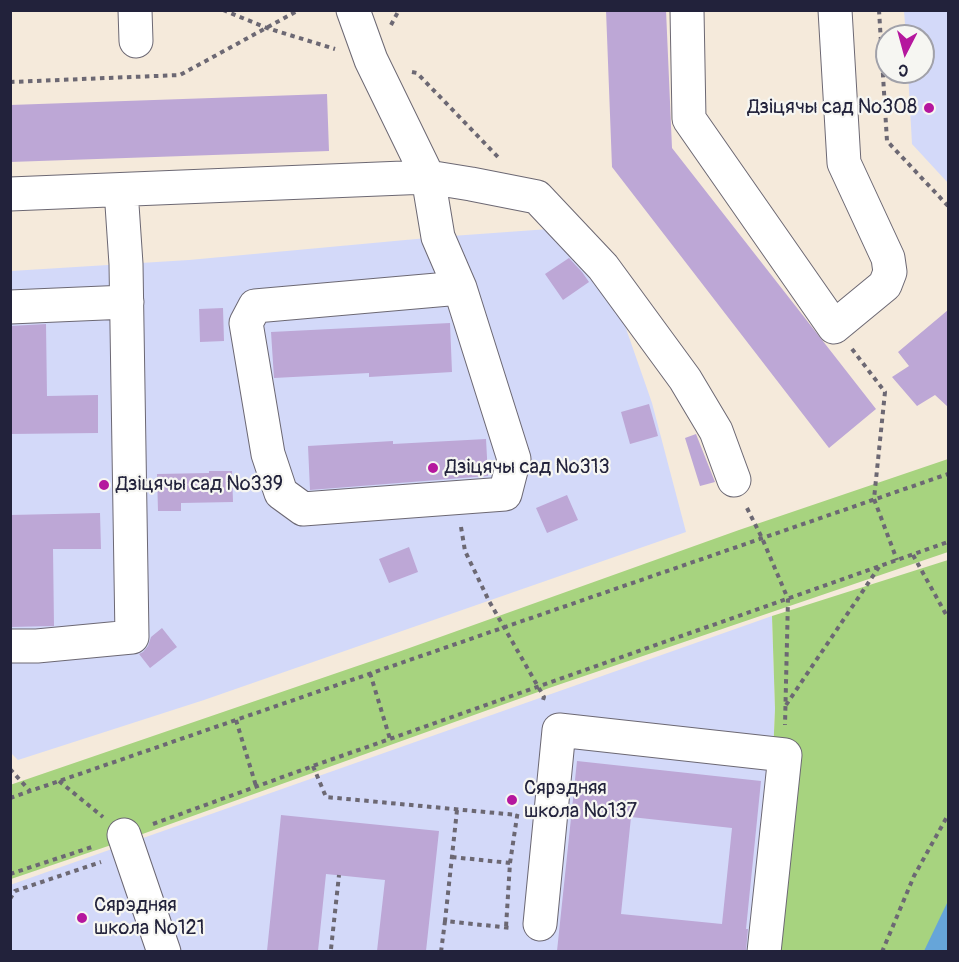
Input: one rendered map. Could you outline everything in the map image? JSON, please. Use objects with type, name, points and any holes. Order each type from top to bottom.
[{"type":"lane","points":[[353,10],[371,60],[428,177],[438,237],[460,288],[514,459],[505,494],[303,508],[280,493],[268,454],[246,323],[255,306],[460,288]]},
{"type":"lane","points":[[687,10],[688,119],[834,327],[885,285],[890,272],[888,258],[844,163],[836,10]]},
{"type":"lane","points":[[10,194],[428,177],[537,197],[603,267],[685,379],[716,431],[734,480]]},
{"type":"lane","points":[[10,646],[132,637],[127,303],[121,190]]},
{"type":"lane","points":[[10,308],[127,303]]},
{"type":"lane","points":[[528,926],[559,730],[785,755],[764,951]]},
{"type":"lane","points":[[127,844],[164,951]]},
{"type":"path","points":[[223,10],[267,28],[417,74],[505,164]]},
{"type":"path","points":[[879,10],[887,141],[948,207]]},
{"type":"path","points":[[834,327],[885,392],[874,500],[897,560]]},
{"type":"path","points":[[10,798],[948,474]]},
{"type":"path","points":[[734,480],[788,599],[785,755]]},
{"type":"path","points":[[456,497],[465,551],[504,627]]},
{"type":"path","points":[[10,899],[15,891],[256,786],[948,542]]},
{"type":"path","points":[[913,555],[948,618]]},
{"type":"path","points":[[786,706],[880,566]]},
{"type":"path","points":[[370,673],[390,739]]},
{"type":"path","points":[[236,720],[256,786]]},
{"type":"path","points":[[313,766],[326,797],[517,815]]},
{"type":"path","points":[[10,769],[30,791]]},
{"type":"path","points":[[59,781],[127,844]]},
{"type":"path","points":[[441,951],[457,810]]},
{"type":"path","points":[[882,951],[914,876],[948,815]]},
{"type":"path","points":[[10,874],[127,844]]},
{"type":"path","points":[[452,856],[510,863],[506,927]]},
{"type":"path","points":[[331,949],[339,875]]},
{"type":"path","points":[[445,921],[506,927],[528,926]]},
{"type":"shaded area","name":"Дзіцячы сад №308","points":[[904,11],[948,11],[948,183],[912,144],[909,84],[935,84],[935,24],[905,24]]},
{"type":"shaded area","name":"Дзіцячы сад №313","points":[[549,229],[615,297],[652,403],[686,532],[204,700],[18,760],[11,753],[11,271],[189,260]]},
{"type":"shaded area","name":"Сярэдняя школа №137","points":[[772,616],[775,709],[773,755],[753,951],[11,951],[10,885]]},
{"type":"green space","points":[[948,459],[948,552],[552,687],[11,879],[10,785]]},
{"type":"green space","points":[[948,560],[948,951],[753,952],[773,755],[775,709],[772,616]]},
{"type":"water","points":[[948,901],[948,951],[924,951]]},
{"type":"building","points":[[606,10],[666,10],[672,148],[876,409],[829,448],[612,167]]},
{"type":"building","points":[[327,94],[329,151],[10,162],[10,105]]},
{"type":"building","points":[[569,258],[589,282],[563,300],[545,274]]},
{"type":"building","points":[[223,308],[224,341],[200,342],[199,309]]},
{"type":"building","points":[[948,310],[948,407],[935,395],[917,406],[892,377],[909,366],[898,352]]},
{"type":"building","points":[[450,323],[452,372],[369,377],[369,373],[274,378],[271,332]]},
{"type":"building","points":[[46,324],[47,396],[98,395],[98,433],[10,434],[10,326]]},
{"type":"building","points":[[649,404],[658,436],[630,444],[621,412]]},
{"type":"building","points":[[696,434],[715,482],[700,486],[685,438]]},
{"type":"building","points":[[486,439],[488,476],[310,490],[308,446]]},
{"type":"building","points":[[209,471],[232,471],[233,502],[181,503],[181,511],[158,511],[157,474],[209,473]]},
{"type":"building","points":[[567,495],[578,520],[547,533],[536,508]]},
{"type":"building","points":[[100,513],[101,549],[53,549],[54,626],[10,627],[10,515]]},
{"type":"building","points":[[409,547],[418,572],[389,583],[379,559]]},
{"type":"building","points":[[162,628],[177,647],[150,668],[139,654],[148,646],[151,637]]},
{"type":"building","points":[[577,761],[761,781],[746,929],[748,929],[746,951],[557,951]],"holes":[[[631,817],[732,828],[722,924],[621,914]]]},
{"type":"building","points":[[281,815],[439,831],[426,951],[377,951],[385,880],[326,874],[318,951],[267,951]]},
{"type":"place","name":"Дзіцячы сад №308","points":[[929,108]]},
{"type":"place","name":"Дзіцячы сад №313","points":[[433,468]]},
{"type":"place","name":"Дзіцячы сад №339","points":[[104,485]]},
{"type":"place","name":"Сярэдняя школа №137","points":[[512,800]]},
{"type":"place","name":"Сярэдняя школа №121","points":[[82,918]]}]
